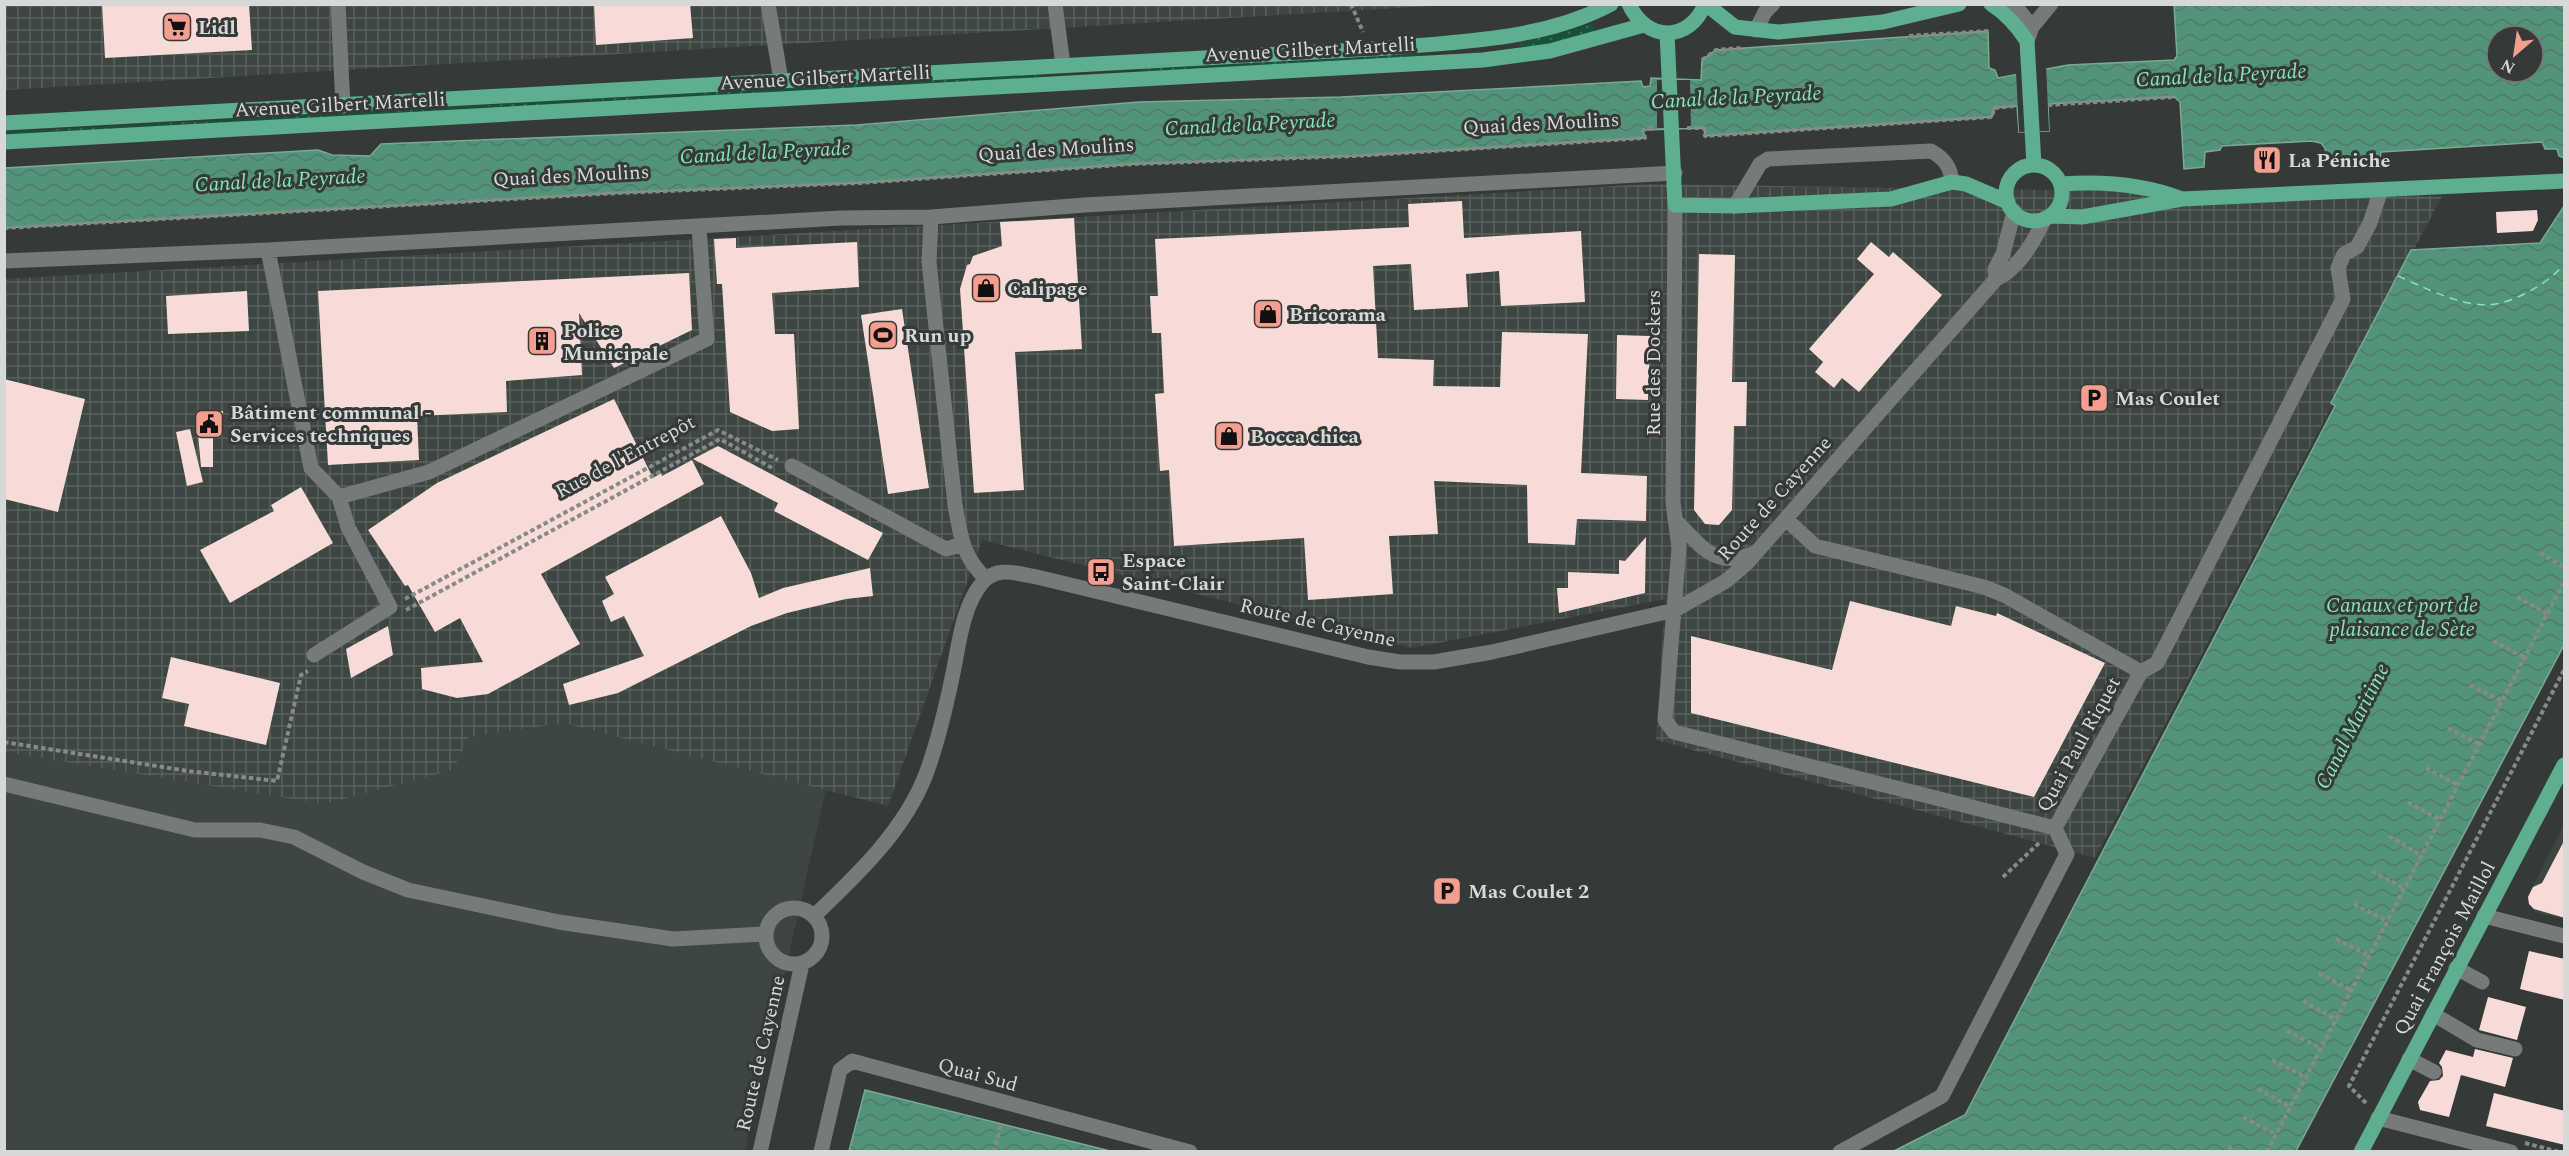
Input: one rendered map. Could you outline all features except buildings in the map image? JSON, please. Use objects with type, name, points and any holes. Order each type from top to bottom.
[{"type":"main road","name":"Avenue Gilbert Martelli","points":[[4,123],[1371,49],[1505,37],[1534,32],[1600,10],[1611,4]]},
{"type":"main road","points":[[1629,4],[1635,16],[1644,25],[1655,31],[1667,33],[1687,28],[1695,22],[1705,4],[1735,27],[1778,32],[1883,22],[1959,4]]},
{"type":"main road","points":[[1991,4],[2017,25],[2031,30],[2027,60],[2034,165]]},
{"type":"main road","name":"Avenue Gilbert Martelli","points":[[4,142],[1483,60],[1550,51],[1644,25]]},
{"type":"main road","points":[[1667,33],[1676,135],[1675,205],[1735,206],[1892,199],[1952,182],[1966,184],[2011,206],[2028,219],[2082,217],[2182,199],[2565,181]]},
{"type":"main road","points":[[2011,206],[2007,194],[2012,177],[2018,170],[2034,165],[2050,170],[2061,184],[2059,205],[2047,217]]},
{"type":"main road","points":[[2061,184],[2085,182],[2156,189],[2182,199]]},
{"type":"main road","name":"Quai François Maillol","points":[[2361,1152],[2565,765]]},
{"type":"street","points":[[338,4],[343,106]]},
{"type":"street","points":[[768,4],[781,80]]},
{"type":"street","points":[[1055,4],[1063,65]]},
{"type":"street","points":[[1756,30],[1765,12],[1773,4]]},
{"type":"street","points":[[2014,4],[2031,30]]},
{"type":"street","points":[[2031,30],[2033,4]]},
{"type":"street","points":[[2031,30],[2051,4]]},
{"type":"street","points":[[1735,206],[1755,170],[1768,159],[1931,151],[1942,157],[1951,172],[1952,182]]},
{"type":"street","points":[[4,261],[699,228],[841,218],[931,217],[1085,205],[1675,173]]},
{"type":"street","name":"Quai Paul Riquet","points":[[1840,1152],[1942,1096],[2067,854],[2055,828],[2141,672],[2157,663],[2343,299],[2338,268],[2344,254],[2357,247],[2370,223],[2381,190]]},
{"type":"street","name":"Rue des Dockers","points":[[1675,205],[1673,504],[1679,548],[1665,720],[1674,732],[2055,828]]},
{"type":"street","name":"Route de Cayenne","points":[[1996,279],[1995,269],[2003,254],[2011,206]]},
{"type":"street","points":[[4,784],[195,830],[260,830],[294,837],[363,872],[408,890],[559,922],[673,939],[765,934],[768,923],[774,915],[784,909],[795,907],[806,910],[814,916],[851,881],[898,825],[921,787],[946,707],[964,621],[975,594],[986,579],[972,566],[963,544],[955,505],[929,262],[931,217]]},
{"type":"street","name":"Route de Cayenne","points":[[986,579],[1002,571],[1037,577],[1368,657],[1400,662],[1434,662],[1492,652],[1675,610],[1726,581],[1758,551],[1996,279],[2006,275],[2036,238],[2047,217]]},
{"type":"street","points":[[339,497],[429,472],[707,339],[699,228]]},
{"type":"street","points":[[268,250],[311,468],[339,497],[348,527],[395,610],[313,662]]},
{"type":"street","points":[[786,469],[946,549],[963,544]]},
{"type":"street","points":[[1786,519],[1815,546],[1984,587],[2004,595],[2141,672]]},
{"type":"street","points":[[1677,522],[1708,552],[1718,558],[1730,560],[1758,551]]},
{"type":"street","name":"Route de Cayenne","points":[[765,934],[766,945],[780,961],[791,965],[802,964],[820,949],[823,938],[821,926],[814,916]]},
{"type":"street","points":[[2484,916],[2565,936]]},
{"type":"street","name":"Route de Cayenne","points":[[760,1152],[802,964]]},
{"type":"street","points":[[2456,969],[2482,982]]},
{"type":"street","points":[[2433,1014],[2477,1040],[2515,1049]]},
{"type":"street","points":[[2409,1059],[2434,1072]]},
{"type":"street","name":"Quai Sud","points":[[821,1152],[840,1070],[852,1061],[1190,1152]]},
{"type":"street","points":[[2381,1112],[2511,1152]]},
{"type":"path","points":[[1351,4],[1371,49]]},
{"type":"path","points":[[2048,113],[2048,104],[2174,97]]},
{"type":"path","points":[[1676,135],[1704,128],[1705,136],[1992,117],[1994,108],[2018,106],[2018,114]]},
{"type":"path","name":"Quai des Moulins","points":[[4,228],[606,194],[859,183],[1135,164],[1355,156],[1645,138],[1643,130],[1657,128]]},
{"type":"path","name":"Rue de l'Entrepôt","points":[[395,610],[718,430],[786,469]]},
{"type":"path","points":[[395,610],[720,439],[786,469]]},
{"type":"path","points":[[2540,553],[2565,567]]},
{"type":"path","points":[[2268,1152],[2368,955],[2565,582]]},
{"type":"path","points":[[2517,597],[2548,614]]},
{"type":"path","points":[[2493,641],[2525,658]]},
{"type":"path","points":[[4,742],[188,771],[277,781],[302,675],[313,662]]},
{"type":"path","points":[[2381,1112],[2363,1102],[2349,1086],[2565,670]]},
{"type":"path","points":[[2470,685],[2502,701]]},
{"type":"path","points":[[2448,728],[2479,744]]},
{"type":"path","points":[[2426,768],[2458,785]]},
{"type":"path","points":[[2408,802],[2439,820]]},
{"type":"path","points":[[2003,878],[2055,828]]},
{"type":"path","points":[[2389,836],[2421,855]]},
{"type":"path","points":[[2372,871],[2404,888]]},
{"type":"path","points":[[2354,904],[2387,921]]},
{"type":"path","points":[[2336,939],[2368,955]]},
{"type":"path","points":[[2319,973],[2350,990]]},
{"type":"path","points":[[2303,1001],[2336,1018]]},
{"type":"path","points":[[2287,1031],[2320,1048]]},
{"type":"path","points":[[2272,1060],[2305,1077]]},
{"type":"path","points":[[2258,1089],[2290,1107]]},
{"type":"path","points":[[2243,1117],[2276,1135]]},
{"type":"path","points":[[994,1152],[1001,1124]]},
{"type":"path","points":[[2228,1147],[2236,1152]]},
{"type":"shaded area","points":[[5,5],[1450,5],[5,90]]},
{"type":"shaded area","points":[[1593,24],[1598,36],[1523,49],[1520,43]]},
{"type":"shaded area","points":[[1420,54],[1421,59],[1141,75],[1140,69]]},
{"type":"shaded area","points":[[1041,74],[1041,81],[5,137],[5,132]]},
{"type":"shaded area","points":[[1650,184],[2442,196],[2095,858],[1656,740],[1665,599],[1412,648],[982,540],[888,806],[563,723],[469,737],[453,770],[324,804],[5,752],[5,279]]},
{"type":"shaded area","points":[[563,723],[826,789],[745,1151],[5,1152],[5,752],[16,754],[469,737]]},
{"type":"shaded area","points":[[2564,825],[2564,919],[2534,912],[2527,897]]},
{"type":"water","name":"Canal de la Peyrade","points":[[2174,5],[2564,5],[2564,158],[2559,156],[2557,149],[2545,149],[2542,142],[2381,152],[2380,159],[2319,162],[2326,155],[2325,148],[2321,143],[2311,141],[2222,146],[2220,150],[2205,152],[2204,167],[2184,169],[2180,102],[2174,97],[2048,104],[2049,131],[2019,132],[2017,106],[1994,108],[1992,117],[1705,136],[1704,128],[1643,130],[1645,138],[1355,156],[1135,164],[859,183],[618,193],[5,228],[5,168],[318,150],[332,155],[370,156],[381,144],[857,125],[1139,102],[1341,97],[1641,81],[1643,87],[1650,86],[1651,78],[1701,80],[1702,60],[1716,50],[1988,31],[1989,68],[1995,70],[1998,78],[2068,65],[2174,60],[2177,56]]},
{"type":"water","name":"Canaux et port de plaisance de Sète","points":[[2564,206],[2564,645],[2296,1151],[1894,1151],[1965,1115],[2335,406],[2331,403],[2411,250],[2540,243]]},
{"type":"water","points":[[865,1090],[1110,1151],[849,1151]]},
{"type":"pier","points":[[2046,65],[2049,131],[2019,132],[2016,71]]},
{"type":"pier","points":[[1657,80],[1690,80],[1691,128],[1657,128]]},
{"type":"ferry route","points":[[2398,276],[2451,298],[2485,305],[2506,302],[2528,292],[2549,279],[2564,264]]},
{"type":"place","name":"Lidl","points":[[177,27]]},
{"type":"place","name":"La Péniche","points":[[2267,160]]},
{"type":"place","name":"Calipage","points":[[986,288]]},
{"type":"place","name":"Bricorama","points":[[1268,314]]},
{"type":"place","name":"Run up","points":[[883,335]]},
{"type":"place","name":"Police Municipale","points":[[542,341]]},
{"type":"place","name":"Mas Coulet","points":[[2094,398]]},
{"type":"place","name":"Bâtiment communal - Services techniques","points":[[209,424]]},
{"type":"place","name":"Bocca chica","points":[[1229,436]]},
{"type":"place","name":"Espace Saint-Clair","points":[[1101,572]]},
{"type":"place","name":"Mas Coulet 2","points":[[1447,891]]},
{"type":"water label","name":"Canal Maritime","points":[[2352,726]]}]
